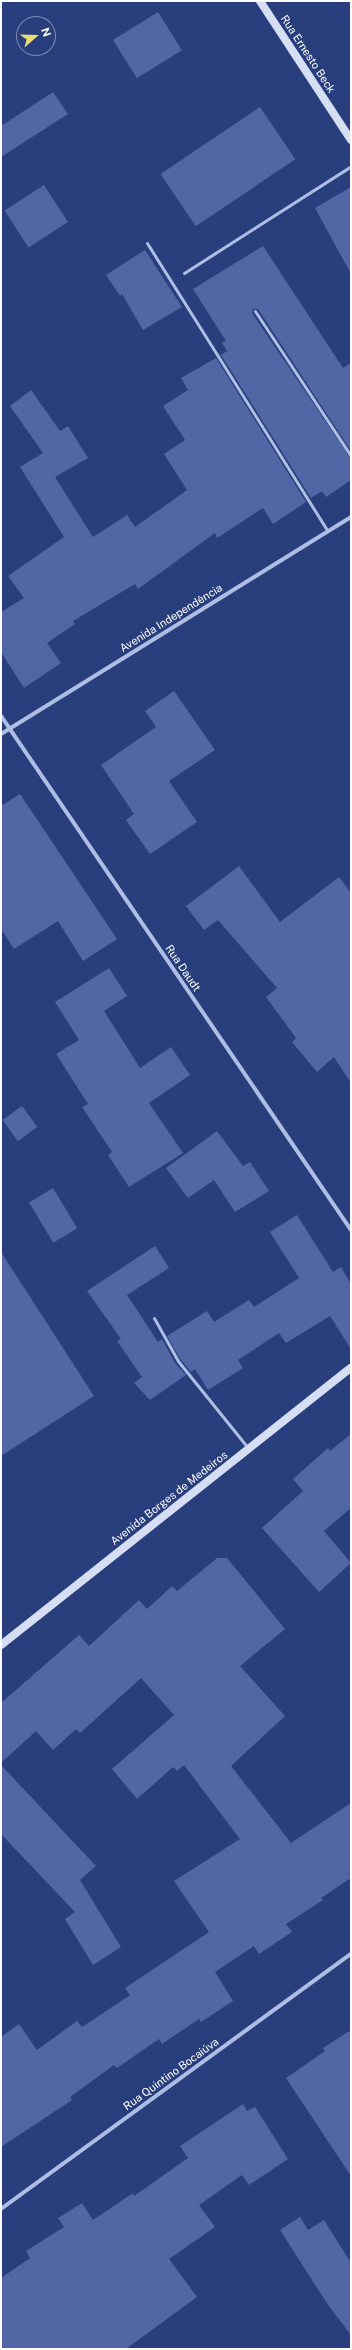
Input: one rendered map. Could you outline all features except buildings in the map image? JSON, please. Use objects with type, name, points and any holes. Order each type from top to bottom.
[{"type":"main road","name":"Rua Ernesto Beck","points":[[260,1],[348,129],[351,140]]},
{"type":"main road","name":"Avenida Borges de Medeiros","points":[[1,1645],[351,1368]]},
{"type":"street","name":"Avenida Independência","points":[[1,734],[351,517]]},
{"type":"street","name":"Rua Daudt","points":[[1,716],[351,1230]]},
{"type":"street","name":"Rua Quintino Bocaiúva","points":[[1,2209],[351,1954]]},
{"type":"lane","points":[[184,273],[351,166]]},
{"type":"lane","points":[[147,243],[328,531]]},
{"type":"lane","points":[[255,311],[351,456]]},
{"type":"lane","points":[[154,1318],[178,1361],[249,1449]]}]
